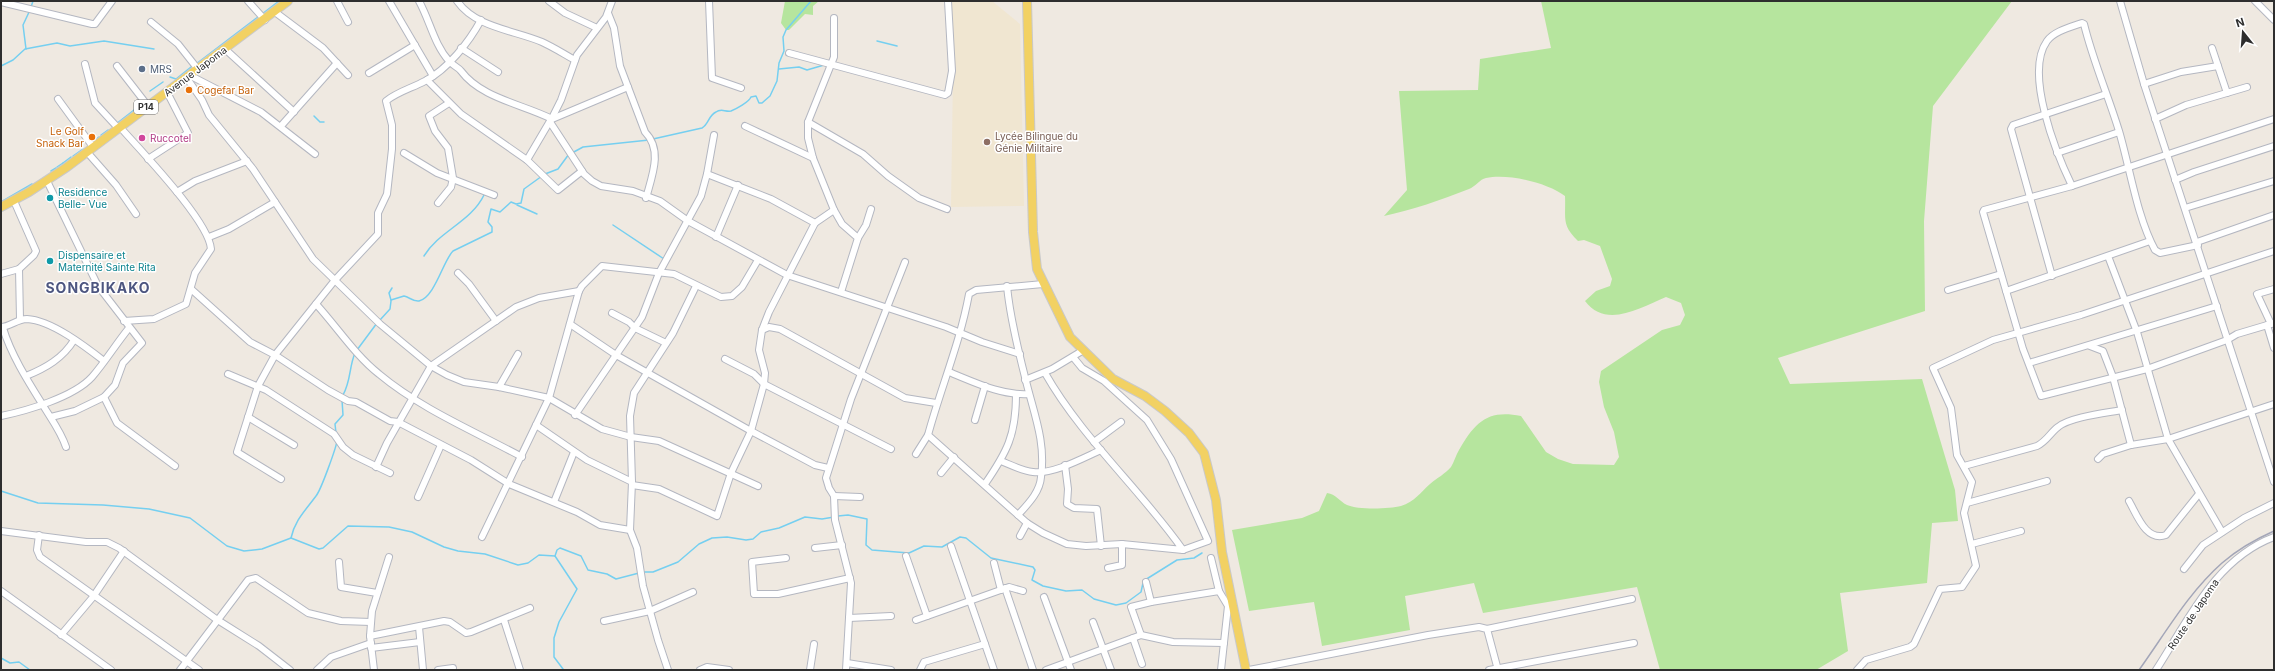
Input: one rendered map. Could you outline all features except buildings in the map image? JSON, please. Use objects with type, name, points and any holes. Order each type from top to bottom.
[{"type":"main road","name":"Avenue Japoma","points":[[1,207],[47,181],[187,76],[265,20],[287,1]]},
{"type":"main road","points":[[1027,1],[1034,254],[1037,269],[1065,329],[1082,351],[1113,379],[1145,396],[1165,410],[1189,433],[1204,453],[1216,500],[1222,552],[1246,670]]},
{"type":"street","points":[[1,2],[95,24],[112,1]]},
{"type":"street","points":[[248,1],[265,20]]},
{"type":"street","points":[[337,1],[348,22]]},
{"type":"street","points":[[389,1],[433,76]]},
{"type":"street","points":[[419,1],[435,39],[449,62],[460,71],[464,77],[488,93],[551,120],[565,148],[582,171],[592,181],[601,186],[633,191],[646,198],[660,201],[688,221],[787,275],[1020,354]]},
{"type":"street","points":[[457,1],[464,9],[481,20],[541,41],[575,60]]},
{"type":"street","points":[[549,1],[571,16],[597,28]]},
{"type":"street","points":[[527,160],[561,100],[575,60],[608,13],[612,1]]},
{"type":"street","points":[[709,1],[712,78],[740,88]]},
{"type":"street","points":[[789,53],[945,95],[948,93],[952,71],[948,1]]},
{"type":"street","points":[[2120,1],[2166,154],[2208,274],[2227,340],[2274,482]]},
{"type":"street","points":[[2255,1],[2274,20]]},
{"type":"street","points":[[274,12],[323,48],[348,75]]},
{"type":"street","points":[[608,13],[614,28],[620,66],[645,132],[649,136],[656,162],[646,198]]},
{"type":"street","points":[[834,18],[834,57],[808,122],[808,146],[834,210],[842,224],[858,238]]},
{"type":"street","points":[[281,479],[237,452],[258,386],[275,355],[335,280],[377,236],[379,231],[378,213],[387,194],[392,149],[392,125],[386,101],[433,76],[449,62],[474,33],[481,20]]},
{"type":"street","points":[[151,22],[178,44],[198,68]]},
{"type":"street","points":[[2072,186],[2057,152],[2039,85],[2040,57],[2047,41],[2053,35],[2082,23],[2084,24],[2090,50],[2119,132],[2150,242],[2155,250],[2160,253],[2197,243],[2274,215]]},
{"type":"street","points":[[369,73],[415,45]]},
{"type":"street","points":[[460,48],[498,72]]},
{"type":"street","points":[[2212,48],[2227,93]]},
{"type":"street","points":[[225,49],[294,112]]},
{"type":"street","points":[[281,126],[337,63]]},
{"type":"street","points":[[85,64],[95,102],[177,192],[209,237],[211,249],[195,273],[186,304],[181,308],[154,319],[124,321]]},
{"type":"street","points":[[117,66],[148,106]]},
{"type":"street","points":[[2144,84],[2181,72],[2218,66]]},
{"type":"street","points":[[187,76],[261,112],[281,126],[298,142],[315,154]]},
{"type":"street","points":[[187,76],[202,100],[209,115],[247,161],[304,248],[385,328],[431,366],[447,376],[464,382],[499,386],[549,398],[575,415],[602,429],[631,437],[659,441],[758,486]]},
{"type":"street","points":[[427,80],[469,121],[527,160],[559,191],[582,171]]},
{"type":"street","points":[[551,120],[628,86]]},
{"type":"street","points":[[2155,119],[2186,105],[2247,87]]},
{"type":"street","points":[[148,159],[188,133],[167,92]]},
{"type":"street","points":[[2052,276],[2011,129],[2013,125],[2106,94]]},
{"type":"street","points":[[58,99],[90,149],[136,214]]},
{"type":"street","points":[[438,203],[451,187],[453,178],[448,148],[436,131],[429,116],[449,103]]},
{"type":"street","points":[[2271,324],[2237,334],[2227,340],[2147,369],[2041,396],[2006,291],[1983,212],[1984,210],[2072,186],[2128,166],[2274,119]]},
{"type":"street","points":[[808,122],[863,154],[888,176],[919,198],[948,209]]},
{"type":"street","points":[[745,126],[812,158]]},
{"type":"street","points":[[2057,152],[2119,132]]},
{"type":"street","points":[[575,415],[642,317],[659,273],[701,196],[707,174],[714,135]]},
{"type":"street","points":[[2175,180],[2194,172],[2274,146]]},
{"type":"street","points":[[404,153],[437,173],[494,195]]},
{"type":"street","points":[[177,192],[200,179],[247,161]]},
{"type":"street","points":[[707,174],[771,199],[815,222]]},
{"type":"street","points":[[47,181],[98,286],[142,343],[123,363],[115,385],[104,397],[76,411],[51,417]]},
{"type":"street","points":[[2185,208],[2274,181]]},
{"type":"street","points":[[716,237],[738,185]]},
{"type":"street","points":[[1,274],[18,269],[34,255],[36,250],[14,201]]},
{"type":"street","points":[[209,237],[229,229],[275,202]]},
{"type":"street","points":[[840,292],[858,238],[866,225],[871,209]]},
{"type":"street","points":[[536,425],[574,452],[632,484],[659,489],[717,516],[731,473],[751,431],[764,384],[764,373],[759,350],[762,330],[787,275],[796,262],[815,222],[834,210]]},
{"type":"street","points":[[2006,291],[2150,242]]},
{"type":"street","points":[[1857,670],[1866,660],[1910,647],[1914,644],[1940,589],[1962,587],[1976,566],[1972,544],[1964,518],[1972,486],[1956,451],[1948,399],[1933,368],[1993,340],[2208,274],[2274,251]]},
{"type":"street","points":[[2108,256],[2137,332],[2168,439],[2198,495],[2222,532]]},
{"type":"street","points":[[482,537],[509,484],[549,398],[579,291],[582,286],[602,266],[679,276],[696,286],[721,297],[732,296],[745,284],[758,260]]},
{"type":"street","points":[[846,670],[850,578],[835,520],[834,496],[827,483],[828,468],[860,374],[904,262]]},
{"type":"street","points":[[18,269],[20,320]]},
{"type":"street","points":[[458,273],[469,284],[496,321]]},
{"type":"street","points":[[1948,290],[2001,274]]},
{"type":"street","points":[[916,454],[928,434],[936,403],[949,372],[961,333],[969,294],[971,292],[1007,286],[1043,284]]},
{"type":"street","points":[[668,670],[641,577],[637,548],[630,530],[632,484],[631,408],[634,393],[673,333],[696,286]]},
{"type":"street","points":[[1007,286],[1009,307],[1025,380],[1042,437],[1041,473],[1036,494],[1018,515]]},
{"type":"street","points":[[191,289],[240,334],[348,401],[356,402],[390,421],[398,422],[471,460],[509,484],[554,502],[600,524],[630,530]]},
{"type":"street","points":[[2274,289],[2257,294],[2271,324],[2274,348]]},
{"type":"street","points":[[376,467],[398,422],[431,366],[516,307],[530,300],[579,291]]},
{"type":"street","points":[[316,304],[358,354],[378,374],[412,398],[522,457]]},
{"type":"street","points":[[2029,363],[2137,332],[2217,306]]},
{"type":"street","points":[[612,314],[628,322],[635,328],[666,343]]},
{"type":"street","points":[[66,447],[62,435],[26,376],[2,327],[20,320],[35,320],[74,340],[104,361]]},
{"type":"street","points":[[570,324],[646,373],[815,465],[828,468]]},
{"type":"street","points":[[762,330],[769,327],[780,329],[905,398],[915,401],[936,403]]},
{"type":"street","points":[[1,416],[42,404],[74,391],[89,380],[129,328]]},
{"type":"street","points":[[26,376],[47,367],[65,354],[74,340]]},
{"type":"street","points":[[2090,346],[2103,351],[2113,377],[2131,445]]},
{"type":"street","points":[[1025,380],[1045,372],[1082,351]]},
{"type":"street","points":[[499,386],[518,354]]},
{"type":"street","points":[[928,434],[1027,523],[1043,533],[1067,544],[1101,546],[1122,544],[1183,550],[1208,541],[1171,460],[1144,416],[1104,381],[1082,368],[1072,357]]},
{"type":"street","points":[[725,359],[754,374],[764,384],[891,449]]},
{"type":"street","points":[[949,372],[985,386],[1016,395],[1029,394]]},
{"type":"street","points":[[1045,372],[1053,387],[1100,450],[1183,550]]},
{"type":"street","points":[[228,374],[258,386],[326,428],[348,451],[390,473]]},
{"type":"street","points":[[975,420],[985,386]]},
{"type":"street","points":[[984,484],[1001,461],[1012,436],[1016,417],[1016,395]]},
{"type":"street","points":[[104,397],[117,423],[175,466]]},
{"type":"street","points":[[2098,459],[2103,454],[2131,445],[2168,439],[2274,404]]},
{"type":"street","points":[[1964,466],[2037,446],[2045,442],[2063,424],[2093,414],[2122,410]]},
{"type":"street","points":[[248,417],[294,445]]},
{"type":"street","points":[[1094,442],[1121,422]]},
{"type":"street","points":[[418,497],[441,445]]},
{"type":"street","points":[[1001,461],[1032,472],[1041,473],[1065,465],[1100,450]]},
{"type":"street","points":[[554,502],[574,452]]},
{"type":"street","points":[[941,473],[954,457]]},
{"type":"street","points":[[1065,465],[1068,489],[1067,504],[1074,508],[1097,509],[1101,546]]},
{"type":"street","points":[[1967,503],[2047,481]]},
{"type":"street","points":[[2129,501],[2146,530],[2154,536],[2162,537],[2166,535],[2198,495]]},
{"type":"street","points":[[834,496],[860,497]]},
{"type":"street","points":[[2184,569],[2200,548],[2222,532],[2274,503]]},
{"type":"street","points":[[1020,536],[1027,523]]},
{"type":"street","points":[[1,531],[86,542],[107,542],[124,551],[216,619],[259,646],[290,670]]},
{"type":"street","points":[[1972,544],[2021,531]]},
{"type":"street","points":[[39,535],[37,550],[40,558],[93,597],[199,670]]},
{"type":"street","name":"Route de Japoma","points":[[2156,670],[2178,633],[2220,574],[2236,560],[2274,536]]},
{"type":"street","points":[[1108,568],[1122,565],[1122,544]]},
{"type":"street","points":[[815,548],[842,546]]},
{"type":"street","points":[[951,546],[994,670]]},
{"type":"street","points":[[61,635],[93,597],[124,551]]},
{"type":"street","points":[[906,556],[927,616]]},
{"type":"street","points":[[374,670],[370,636],[371,622],[377,593],[389,557]]},
{"type":"street","points":[[786,558],[752,562],[754,594],[778,594],[850,578]]},
{"type":"street","points":[[1211,558],[1219,591],[1228,606],[1221,670]]},
{"type":"street","points":[[339,562],[341,587],[377,593]]},
{"type":"street","points":[[994,563],[1033,670]]},
{"type":"street","points":[[180,670],[188,661],[216,619],[248,580],[256,578],[308,613],[341,621],[371,622]]},
{"type":"street","points":[[1146,582],[1151,602]]},
{"type":"street","points":[[916,620],[1009,587],[1024,591]]},
{"type":"street","points":[[1,591],[111,670]]},
{"type":"street","points":[[1141,635],[1131,607],[1151,602],[1219,591]]},
{"type":"street","points":[[604,621],[650,611],[693,592]]},
{"type":"street","points":[[1044,598],[1071,670]]},
{"type":"street","points":[[1249,670],[1428,635],[1479,627],[1487,629],[1632,600]]},
{"type":"street","points":[[370,636],[444,621],[450,622],[466,633],[504,620],[530,608]]},
{"type":"street","points":[[849,618],[891,616]]},
{"type":"street","points":[[504,620],[520,670]]},
{"type":"street","points":[[1093,622],[1110,670]]},
{"type":"street","points":[[419,627],[423,670]]},
{"type":"street","points":[[1487,629],[1498,669]]},
{"type":"street","points":[[1046,670],[1141,635],[1173,642],[1224,643]]},
{"type":"street","points":[[1134,638],[1142,664]]},
{"type":"street","points":[[317,670],[330,657],[371,646],[420,642]]},
{"type":"street","points":[[1489,670],[1634,643]]},
{"type":"street","points":[[810,670],[814,644]]},
{"type":"street","points":[[920,670],[924,662],[985,644]]},
{"type":"street","points":[[847,663],[891,670]]},
{"type":"street","points":[[700,670],[707,667],[729,670]]},
{"type":"street","points":[[438,670],[453,668]]},
{"type":"shaded area","name":"Lycée Bilingue du Génie Militaire","points":[[951,1],[992,1],[1020,24],[1024,206],[951,207],[953,74]]},
{"type":"green space","points":[[785,1],[819,1],[813,6],[813,15],[805,14],[789,30],[786,30],[781,23]]},
{"type":"green space","points":[[1541,1],[2012,1],[1933,106],[1924,221],[1925,311],[1778,358],[1790,384],[1922,379],[1955,490],[1958,521],[1932,523],[1927,583],[1840,593],[1848,651],[1816,670],[1660,670],[1637,587],[1483,613],[1474,583],[1405,596],[1410,630],[1322,646],[1314,602],[1249,611],[1232,530],[1302,518],[1319,511],[1327,493],[1333,495],[1347,505],[1358,508],[1389,508],[1406,504],[1414,499],[1451,467],[1459,450],[1471,432],[1477,425],[1491,416],[1510,414],[1521,416],[1546,452],[1558,459],[1573,464],[1614,465],[1619,457],[1614,432],[1604,407],[1599,382],[1601,371],[1662,330],[1680,325],[1685,315],[1681,303],[1666,297],[1624,314],[1613,315],[1603,314],[1593,309],[1585,301],[1596,291],[1610,286],[1612,279],[1600,246],[1584,240],[1578,241],[1567,226],[1565,216],[1565,196],[1558,191],[1538,183],[1516,178],[1486,178],[1471,188],[1437,201],[1384,216],[1407,190],[1399,91],[1478,90],[1480,59],[1551,48]]},
{"type":"waterway","points":[[31,7],[33,1]]},
{"type":"waterway","points":[[262,14],[279,1]]},
{"type":"waterway","points":[[653,139],[702,128],[716,112],[720,110],[731,111],[745,103],[751,97],[756,96],[759,103],[762,103],[770,96],[777,81],[779,63],[784,51],[783,37],[786,30],[811,1]]},
{"type":"waterway","points":[[26,49],[23,25],[30,10]]},
{"type":"waterway","points":[[196,64],[258,17]]},
{"type":"waterway","points":[[1,66],[13,60],[25,49],[57,43],[70,46],[104,41],[154,49]]},
{"type":"waterway","points":[[877,41],[897,46]]},
{"type":"waterway","points":[[779,69],[799,67],[807,70],[824,65]]},
{"type":"waterway","points":[[170,77],[176,79],[191,67]]},
{"type":"waterway","points":[[150,91],[163,82]]},
{"type":"waterway","points":[[116,124],[143,103]]},
{"type":"waterway","points":[[314,116],[320,122],[324,122]]},
{"type":"waterway","points":[[101,135],[108,130]]},
{"type":"waterway","points":[[93,141],[99,137]]},
{"type":"waterway","points":[[572,153],[583,147],[649,140]]},
{"type":"waterway","points":[[73,156],[83,149]]},
{"type":"waterway","points":[[545,174],[558,169],[569,154]]},
{"type":"waterway","points":[[63,163],[71,157]]},
{"type":"waterway","points":[[57,167],[63,163]]},
{"type":"waterway","points":[[51,171],[56,168]]},
{"type":"waterway","points":[[391,300],[404,296],[417,301],[425,298],[430,293],[453,251],[492,232],[492,227],[488,222],[491,209],[500,212],[511,202],[516,204],[521,203],[524,189],[542,176]]},
{"type":"waterway","points":[[1,202],[32,184]]},
{"type":"waterway","points":[[424,256],[430,247],[471,212],[484,195]]},
{"type":"waterway","points":[[517,205],[537,214]]},
{"type":"waterway","points":[[613,225],[664,259]]},
{"type":"waterway","points":[[391,300],[389,293],[392,288]]},
{"type":"waterway","points":[[380,320],[390,309],[391,301]]},
{"type":"waterway","points":[[357,350],[377,323]]},
{"type":"waterway","points":[[343,395],[346,390],[355,353]]},
{"type":"waterway","points":[[336,433],[335,424],[343,415],[342,400]]},
{"type":"waterway","points":[[291,538],[295,526],[318,492],[328,469],[337,441]]},
{"type":"waterway","points":[[1,491],[38,503],[103,505],[149,509],[190,518],[227,546],[244,551],[262,549],[291,538],[319,549],[323,548],[348,526],[389,527],[412,532],[444,547],[458,551],[485,554],[518,565],[528,563],[539,555],[555,556],[577,589],[559,622],[554,638],[554,657],[563,669]]},
{"type":"waterway","points":[[838,516],[848,515],[867,519],[866,545],[872,550],[909,553],[924,546],[942,547],[960,537],[966,538],[991,558],[1033,567],[1035,570],[1032,580],[1043,586],[1066,591],[1082,590],[1094,599],[1116,605],[1126,603],[1141,592],[1143,583]]},
{"type":"waterway","points":[[643,572],[653,572],[678,562],[699,544],[712,538],[727,537],[746,540],[753,539],[761,532],[779,528],[805,517],[822,519],[834,517]]},
{"type":"waterway","points":[[555,556],[557,550],[560,548],[581,556],[588,570],[607,574],[616,579],[639,573]]},
{"type":"waterway","points":[[1145,580],[1177,560],[1194,558],[1202,553]]},
{"type":"waterway","points":[[1,658],[10,663],[19,662],[30,670]]},
{"type":"railway","points":[[2139,670],[2198,587],[2222,563],[2240,549],[2274,531]]},
{"type":"place","name":"MRS","points":[[142,69]]},
{"type":"place","name":"Cogefar Bar","points":[[189,90]]},
{"type":"place","name":"Le Golf Snack Bar","points":[[92,137]]},
{"type":"place","name":"Ruccotel","points":[[142,138]]},
{"type":"place","name":"Lycée Bilingue du Génie Militaire","points":[[987,142]]},
{"type":"place","name":"Residence Belle- Vue","points":[[50,198]]},
{"type":"place","name":"Dispensaire et Maternité Sainte Rita","points":[[50,261]]},
{"type":"district","name":"SONGBIKAKO","points":[[98,288]]}]
